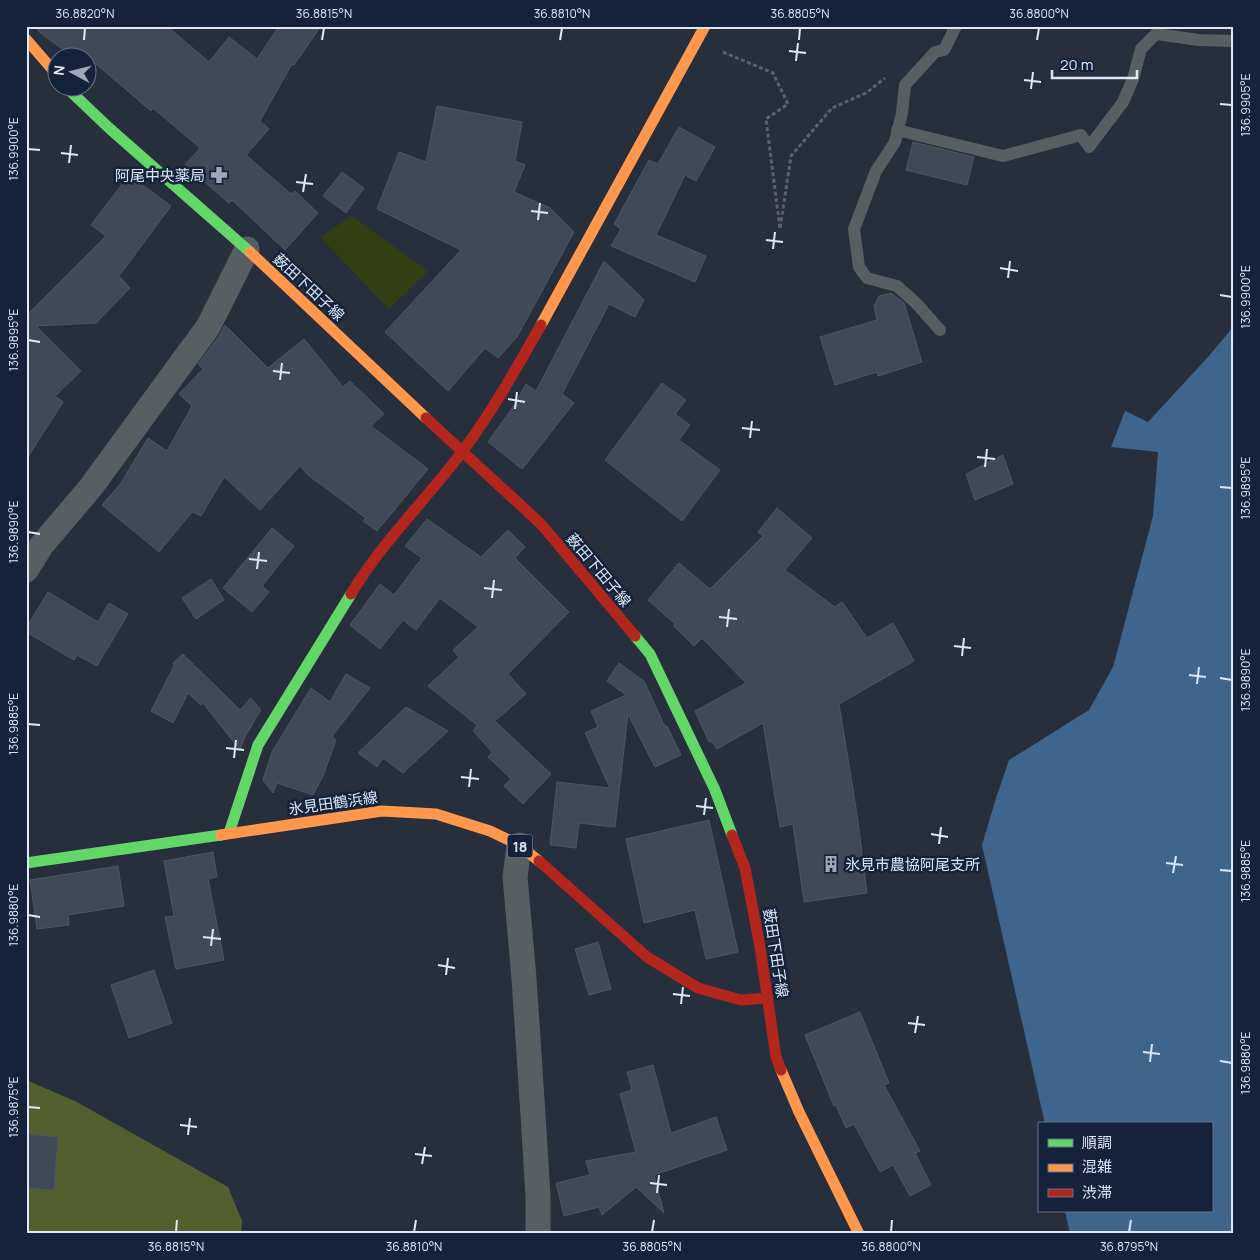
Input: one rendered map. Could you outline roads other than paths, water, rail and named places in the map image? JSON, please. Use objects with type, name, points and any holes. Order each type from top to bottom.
[{"type":"main road","points":[[228,833],[258,745],[360,578],[462,452],[504,392],[705,26]]},
{"type":"main road","points":[[26,39],[48,64]]},
{"type":"main road","name":"薮田下田子線","points":[[78,98],[247,249],[541,524],[650,654],[715,790],[745,868],[768,998],[776,1057],[799,1112],[859,1234]]},
{"type":"main road","name":"氷見田鶴浜線","points":[[26,863],[382,811],[436,814],[490,831],[519,845],[552,871],[647,957],[698,988],[741,1000],[768,998]]},
{"type":"street","points":[[26,570],[40,546],[91,487],[208,327],[247,249]]},
{"type":"street","points":[[519,845],[515,877],[533,1115],[538,1196],[538,1234]]},
{"type":"lane","points":[[940,330],[916,302],[898,286],[867,278],[859,267],[854,229],[876,171],[895,142],[896,130],[902,113],[905,85],[935,52],[944,50],[956,26]]},
{"type":"lane","points":[[896,130],[1003,156],[1081,135],[1089,147],[1123,102],[1133,79],[1141,49],[1156,34],[1199,40],[1234,41]]},
{"type":"water","points":[[1234,326],[1234,1234],[1070,1234],[1065,1212],[1212,1212],[1212,1122],[1045,1122],[982,845],[1009,760],[1089,710],[1113,667],[1153,516],[1158,452],[1111,447],[1125,411],[1148,422]]},
{"type":"place","name":"阿尾中央薬局","points":[[219,175]]},
{"type":"place","name":"氷見市農協阿尾支所","points":[[831,864]]}]
